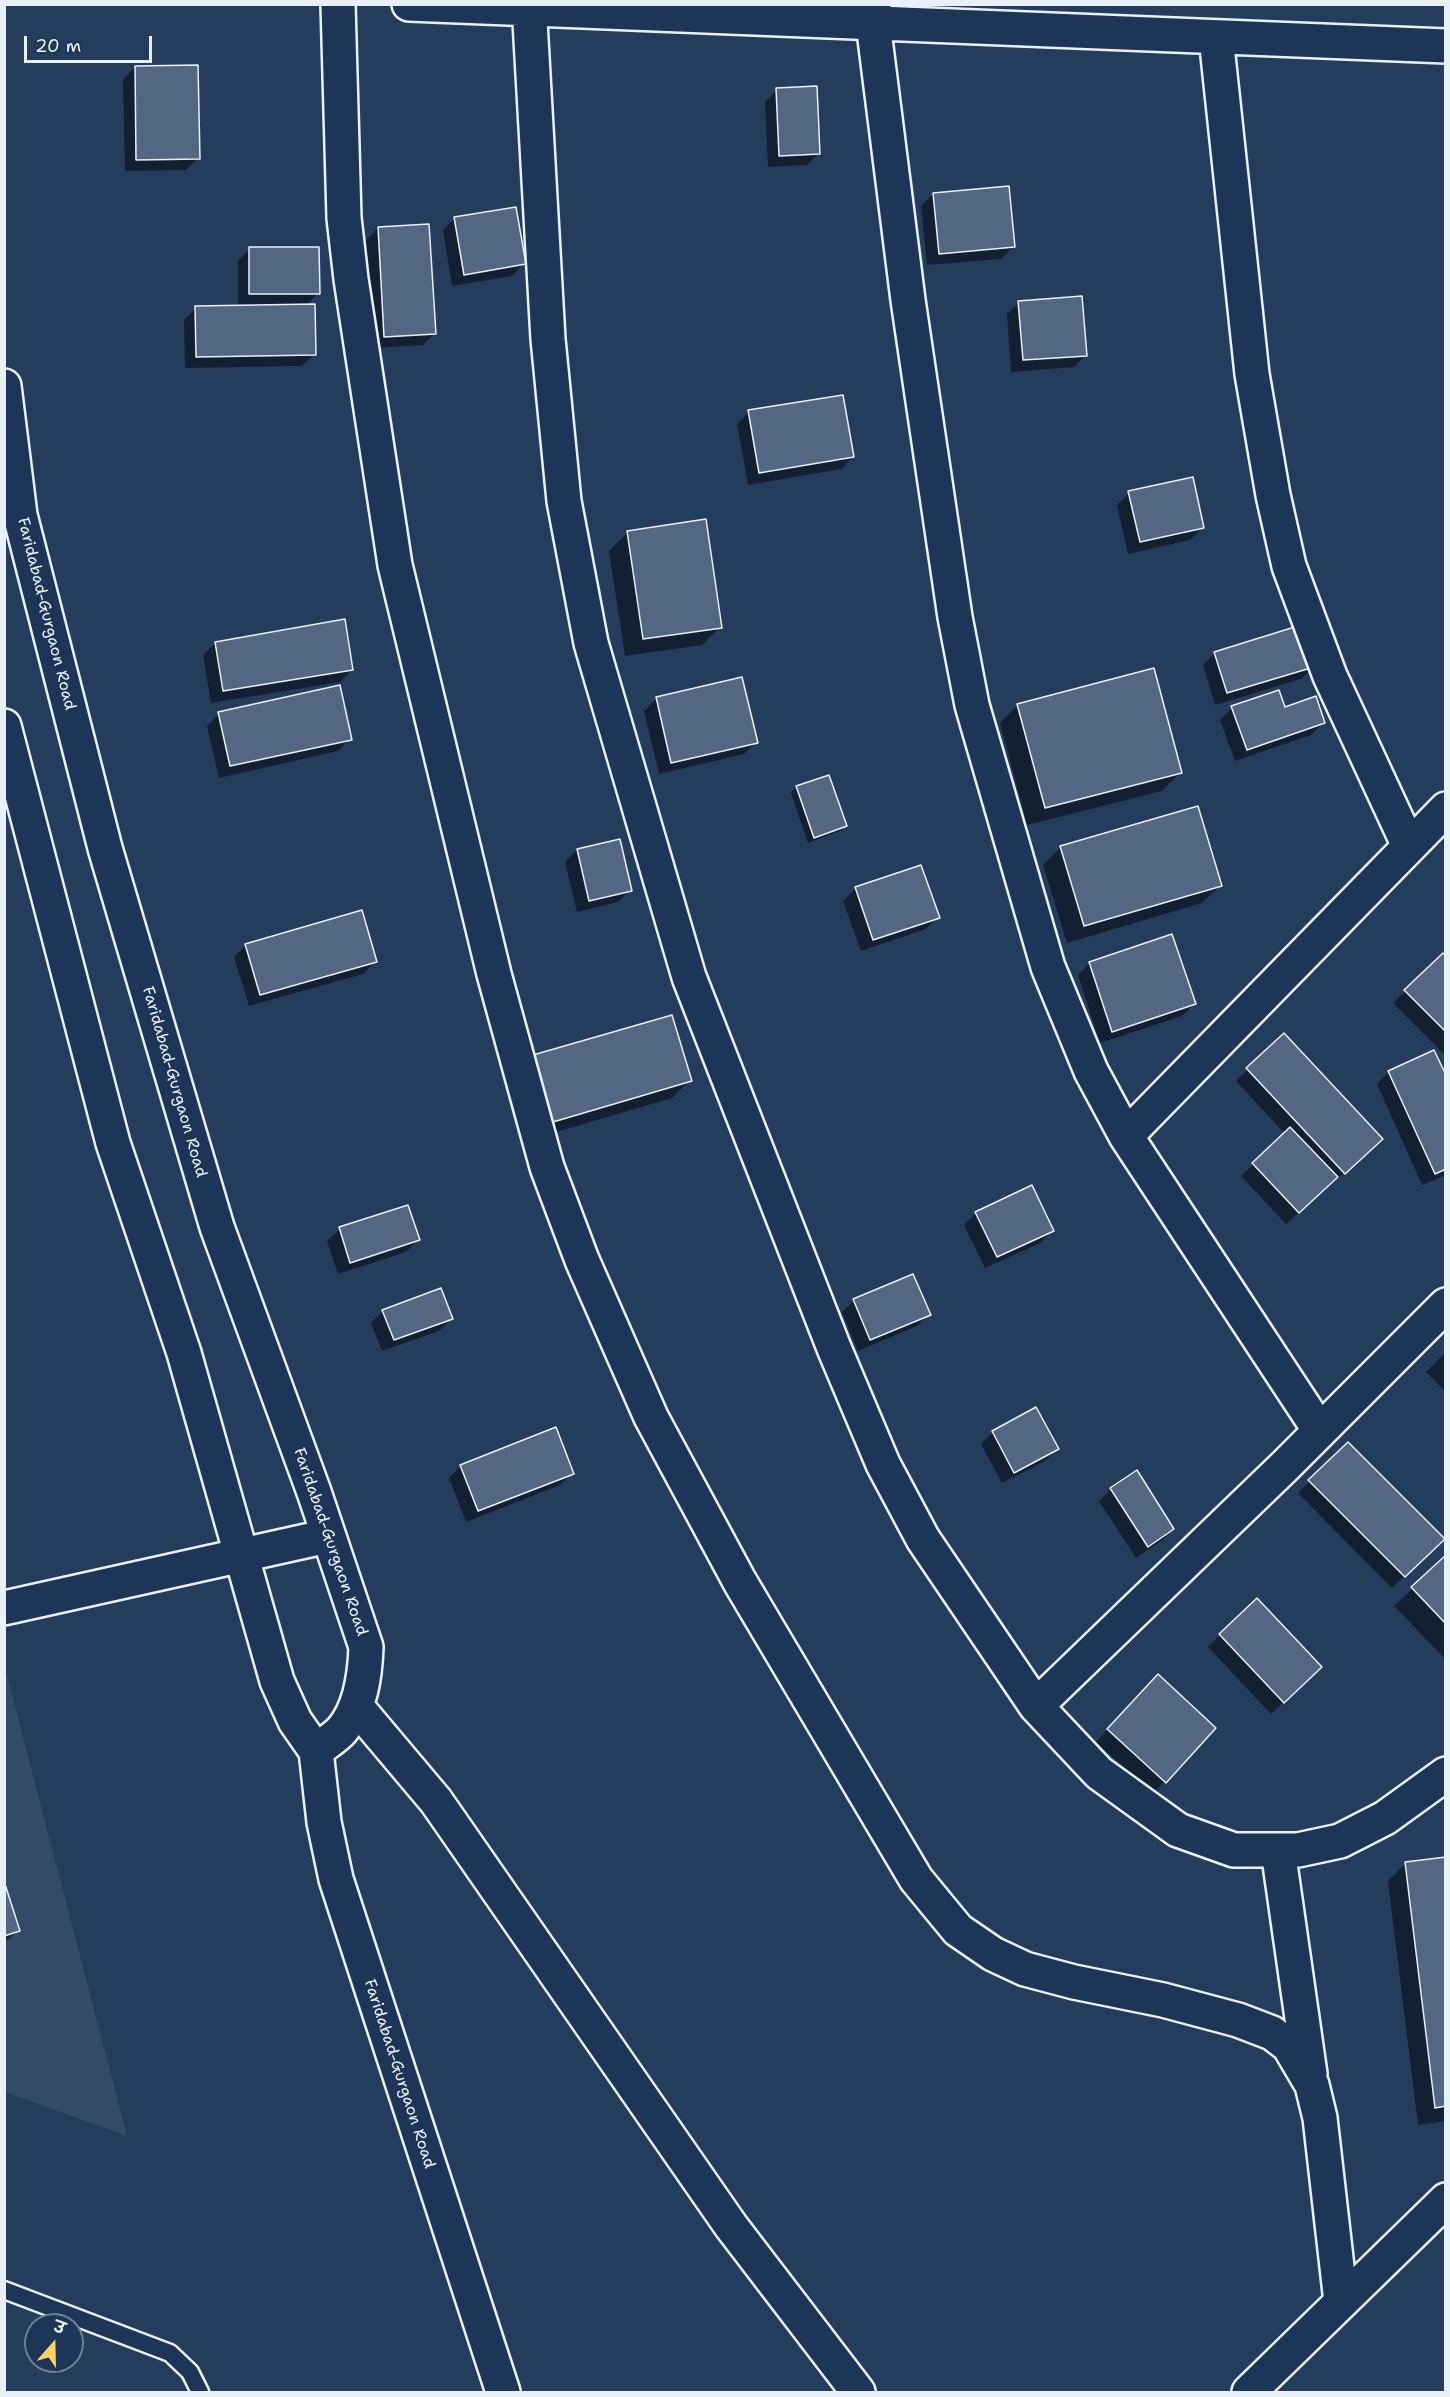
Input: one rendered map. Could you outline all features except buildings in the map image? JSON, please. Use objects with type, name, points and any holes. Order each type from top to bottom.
[{"type":"street","points":[[338,4],[344,218],[351,279],[395,565],[494,974],[547,1167],[582,1260],[651,1417],[740,1582],[916,1880],[958,1930],[993,1954],[1025,1969],[1074,1982],[1163,2000],[1238,2020],[1272,2033],[1289,2046],[1312,2085]]},
{"type":"street","points":[[410,4],[874,14],[1216,37],[1446,46]]},
{"type":"street","points":[[529,7],[548,339],[564,501],[591,644],[689,977],[834,1348],[884,1464],[923,1539],[1036,1706],[1099,1773],[1178,1830],[1234,1850],[1298,1850],[1340,1841],[1385,1818],[1446,1774]]},
{"type":"street","points":[[874,14],[908,300],[955,617],[972,705],[1048,967],[1091,1071],[1126,1136],[1320,1431]]},
{"type":"street","points":[[1216,37],[1252,374],[1273,495],[1287,556],[1330,676],[1408,844]]},
{"type":"street","name":"Faridabad-Gurgaon Road","points":[[4,386],[20,515],[105,848],[217,1227],[366,1647],[365,1673],[356,1706],[342,1730],[316,1751]]},
{"type":"street","name":"Faridabad-Gurgaon Road","points":[[4,726],[113,1143],[183,1353],[277,1682],[295,1720],[316,1751],[324,1822],[336,1879],[503,2392]]},
{"type":"street","points":[[1126,1136],[1408,844],[1446,808]]},
{"type":"street","points":[[1036,1706],[1320,1431],[1446,1305]]},
{"type":"street","points":[[4,1608],[328,1536]]},
{"type":"street","points":[[356,1706],[436,1800],[731,2226],[858,2392]]},
{"type":"street","points":[[1278,1850],[1312,2085],[1320,2118],[1341,2302]]},
{"type":"street","points":[[1249,2392],[1446,2200]]},
{"type":"lane","points":[[4,2290],[170,2354],[190,2372],[200,2392]]},
{"type":"shaded area","points":[[5,1668],[127,2136],[5,2092]]}]
